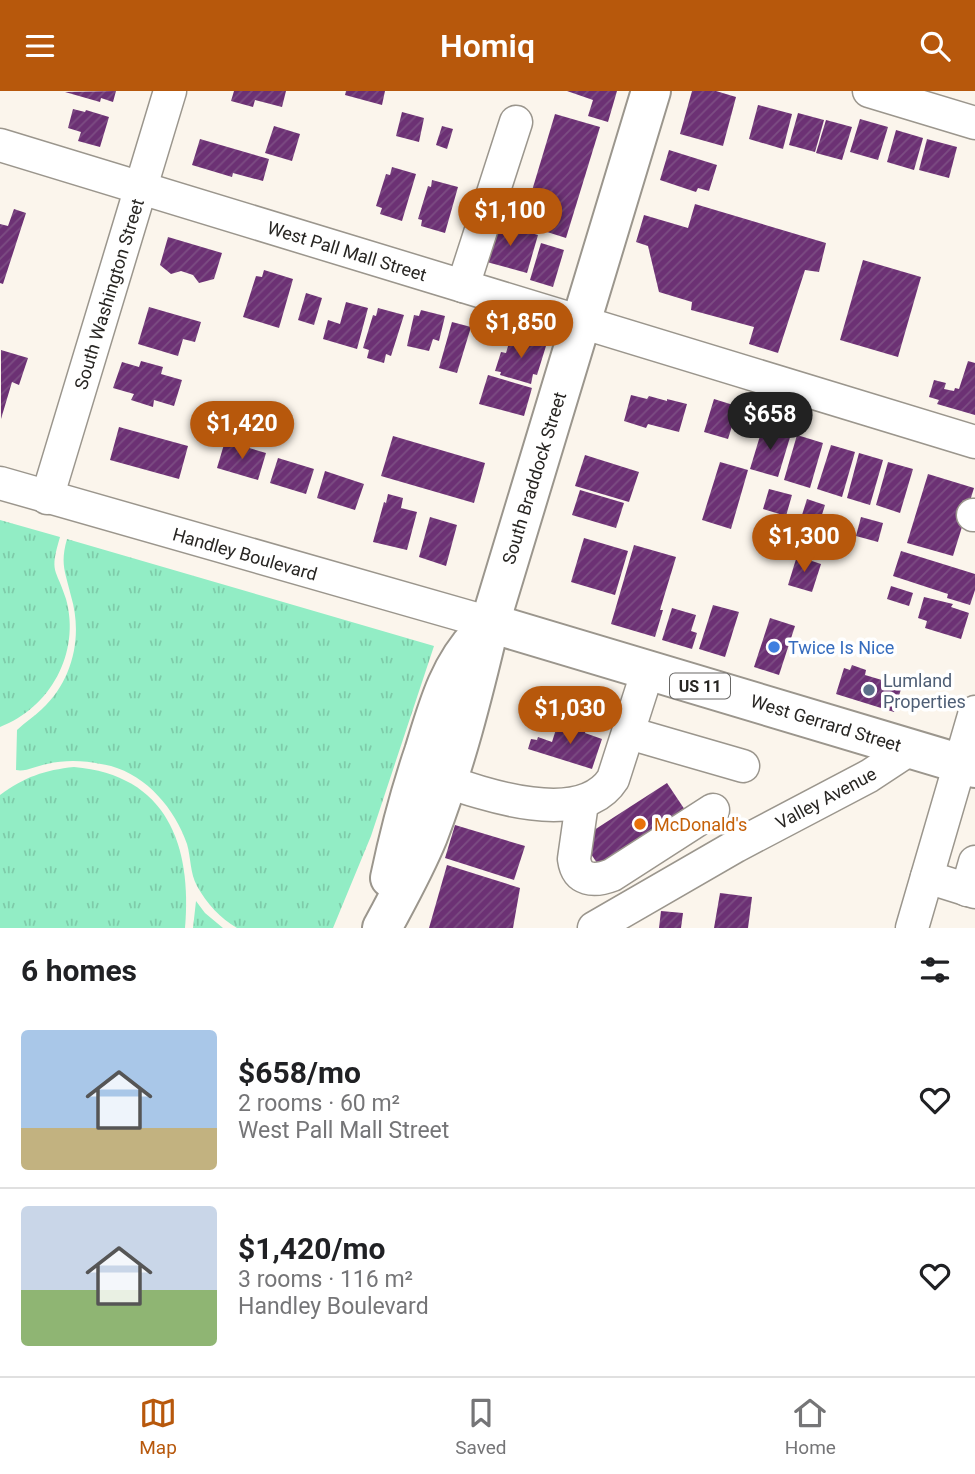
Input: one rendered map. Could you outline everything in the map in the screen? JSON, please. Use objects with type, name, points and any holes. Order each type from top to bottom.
[{"type":"main road","name":"South Braddock Street","points":[[381,928],[396,848],[470,708],[490,623],[651,91]]},
{"type":"main road","name":"West Gerrard Street","points":[[490,623],[968,766]]},
{"type":"street","name":"South Washington Street","points":[[47,498],[170,91]]},
{"type":"street","points":[[869,91],[975,123]]},
{"type":"street","points":[[463,286],[516,122]]},
{"type":"street","name":"West Pall Mall Street","points":[[0,145],[975,442]]},
{"type":"street","name":"Handley Boulevard","points":[[0,483],[490,623]]},
{"type":"street","points":[[432,776],[533,803],[582,803],[610,784],[648,670]]},
{"type":"street","points":[[912,928],[927,877],[968,766],[975,712]]},
{"type":"street","points":[[582,803],[574,859],[575,868],[580,875],[590,880],[612,875],[713,810],[735,764],[629,733]]},
{"type":"street","name":"Valley Avenue","points":[[594,928],[736,846],[869,776],[910,748]]},
{"type":"street","points":[[713,810],[736,846]]},
{"type":"street","points":[[927,877],[972,881]]},
{"type":"green space","points":[[0,520],[60,537],[54,564],[70,619],[65,658],[47,692],[34,707],[0,727]]},
{"type":"green space","points":[[67,539],[434,646],[371,836],[333,928],[237,928],[225,920],[197,886],[187,844],[175,818],[148,786],[124,771],[103,764],[71,761],[16,770],[17,730],[53,697],[73,657],[76,626],[64,568]]},
{"type":"green space","points":[[74,767],[106,773],[132,784],[152,800],[167,819],[184,869],[185,928],[0,928],[0,795],[35,775]]},
{"type":"green space","points":[[196,901],[205,913],[223,928],[193,928]]},
{"type":"building","points":[[116,91],[113,102],[101,98],[100,102],[65,92]]},
{"type":"building","points":[[234,91],[286,91],[282,107],[255,100],[253,107],[231,101]]},
{"type":"building","points":[[346,91],[385,91],[382,105],[345,95]]},
{"type":"building","points":[[567,91],[617,91],[608,122],[588,116],[593,100]]},
{"type":"building","points":[[692,91],[716,91],[736,97],[723,146],[680,134]]},
{"type":"building","points":[[758,105],[792,114],[783,149],[749,139]]},
{"type":"building","points":[[73,109],[109,117],[100,147],[78,141],[81,132],[68,128]]},
{"type":"building","points":[[402,112],[424,118],[419,142],[396,136]]},
{"type":"building","points":[[798,113],[824,120],[815,152],[789,145]]},
{"type":"building","points":[[555,114],[600,127],[566,238],[522,224]]},
{"type":"building","points":[[860,119],[888,127],[878,160],[850,152]]},
{"type":"building","points":[[826,120],[852,127],[842,160],[816,153]]},
{"type":"building","points":[[274,126],[300,134],[292,161],[265,153]]},
{"type":"building","points":[[442,126],[453,129],[447,149],[436,145]]},
{"type":"building","points":[[896,130],[923,138],[914,170],[887,162]]},
{"type":"building","points":[[200,139],[269,159],[263,181],[233,173],[232,177],[192,165]]},
{"type":"building","points":[[927,139],[957,147],[949,178],[919,170]]},
{"type":"building","points":[[669,150],[717,165],[709,191],[698,188],[696,192],[660,180]]},
{"type":"building","points":[[392,167],[416,174],[402,221],[380,214],[382,208],[376,206],[386,174],[390,175]]},
{"type":"building","points":[[432,180],[458,187],[445,233],[421,226],[422,220],[418,219]]},
{"type":"building","points":[[695,204],[826,243],[819,272],[805,270],[778,353],[749,344],[754,327],[691,310],[692,302],[659,292],[648,246],[636,242],[644,215],[688,228]]},
{"type":"building","points":[[14,209],[26,213],[3,284],[0,283],[0,224],[8,226]]},
{"type":"building","points":[[494,222],[538,235],[527,273],[483,261]]},
{"type":"building","points":[[168,237],[222,253],[214,279],[199,283],[193,275],[181,271],[171,274],[160,265]]},
{"type":"building","points":[[541,243],[564,250],[553,287],[530,280]]},
{"type":"building","points":[[863,260],[921,277],[898,357],[840,340]]},
{"type":"building","points":[[264,270],[293,279],[279,328],[243,317],[256,276],[262,277]]},
{"type":"building","points":[[306,293],[322,298],[314,325],[298,320]]},
{"type":"building","points":[[346,302],[368,308],[357,349],[323,339],[328,320],[340,324]]},
{"type":"building","points":[[149,307],[201,322],[195,342],[183,339],[178,356],[138,344]]},
{"type":"building","points":[[378,308],[404,315],[391,356],[386,354],[384,363],[367,358],[369,350],[363,348],[373,315],[376,316]]},
{"type":"building","points":[[421,310],[445,316],[439,341],[433,339],[429,351],[407,346],[414,315],[419,316]]},
{"type":"building","points":[[452,322],[471,327],[457,373],[439,368]]},
{"type":"building","points":[[511,336],[546,346],[537,375],[533,374],[531,384],[495,371],[501,352],[506,353]]},
{"type":"building","points":[[1,350],[28,358],[19,385],[12,382],[1,419]]},
{"type":"building","points":[[141,361],[163,367],[161,374],[182,380],[174,406],[154,400],[153,407],[131,400],[134,394],[113,388],[122,362],[139,367]]},
{"type":"building","points":[[968,361],[975,363],[975,415],[937,404],[939,400],[929,397],[934,380],[946,383],[944,389],[959,389]]},
{"type":"building","points":[[488,375],[532,388],[524,416],[479,404]]},
{"type":"building","points":[[631,395],[687,404],[679,432],[648,424],[646,428],[624,421]]},
{"type":"building","points":[[714,399],[746,409],[740,426],[733,423],[728,439],[704,432]]},
{"type":"building","points":[[763,426],[791,434],[778,477],[750,469]]},
{"type":"building","points":[[119,427],[188,446],[179,479],[110,460]]},
{"type":"building","points":[[797,435],[823,443],[810,488],[784,480]]},
{"type":"building","points":[[393,436],[485,463],[474,503],[381,476]]},
{"type":"building","points":[[225,441],[266,453],[258,480],[217,468]]},
{"type":"building","points":[[831,445],[855,452],[842,497],[817,489]]},
{"type":"building","points":[[859,453],[883,460],[870,505],[847,498]]},
{"type":"building","points":[[585,455],[639,472],[629,502],[575,486]]},
{"type":"building","points":[[278,458],[314,469],[306,494],[270,483]]},
{"type":"building","points":[[720,462],[748,470],[731,529],[702,520]]},
{"type":"building","points":[[888,462],[913,469],[900,513],[876,505]]},
{"type":"building","points":[[325,471],[364,484],[355,510],[317,498]]},
{"type":"building","points":[[928,474],[974,488],[953,556],[907,543]]},
{"type":"building","points":[[769,489],[792,495],[786,516],[763,509]]},
{"type":"building","points":[[580,490],[624,503],[616,528],[572,515]]},
{"type":"building","points":[[388,494],[403,498],[401,508],[417,512],[407,550],[373,542]]},
{"type":"building","points":[[807,499],[825,505],[816,534],[798,528]]},
{"type":"building","points":[[430,517],[457,525],[446,566],[419,557]]},
{"type":"building","points":[[861,517],[883,523],[878,542],[856,536]]},
{"type":"building","points":[[584,538],[628,551],[615,595],[571,582]]},
{"type":"building","points":[[634,545],[676,557],[655,637],[611,624]]},
{"type":"building","points":[[901,551],[975,574],[975,590],[970,605],[947,598],[948,594],[893,576]]},
{"type":"building","points":[[797,556],[821,564],[812,592],[788,585]]},
{"type":"building","points":[[891,586],[913,593],[909,606],[887,599]]},
{"type":"building","points":[[924,597],[953,604],[951,607],[969,613],[961,639],[925,628],[927,621],[918,618]]},
{"type":"building","points":[[713,605],[739,612],[725,657],[699,649]]},
{"type":"building","points":[[672,608],[696,615],[691,631],[697,633],[692,649],[662,640]]},
{"type":"building","name":"Twice Is Nice","points":[[770,618],[795,626],[779,675],[754,667]]},
{"type":"building","name":"Lumland Properties","points":[[852,665],[866,670],[865,675],[902,686],[894,712],[836,694],[844,668],[850,670]]},
{"type":"building","points":[[576,723],[587,727],[585,733],[602,739],[592,769],[528,749],[531,739],[537,740],[538,737],[552,742],[557,726],[574,732]]},
{"type":"building","name":"McDonald's","points":[[667,783],[689,816],[603,872],[583,842],[591,832]]},
{"type":"building","points":[[455,825],[525,846],[514,880],[445,858]]},
{"type":"building","points":[[447,865],[520,888],[513,928],[429,928]]},
{"type":"building","points":[[720,893],[752,897],[748,928],[714,928]]},
{"type":"building","points":[[661,911],[683,913],[681,928],[659,928]]},
{"type":"place","name":"Twice Is Nice","points":[[774,647]]},
{"type":"place","name":"Lumland Properties","points":[[869,690]]},
{"type":"place","name":"McDonald's","points":[[640,824]]}]
